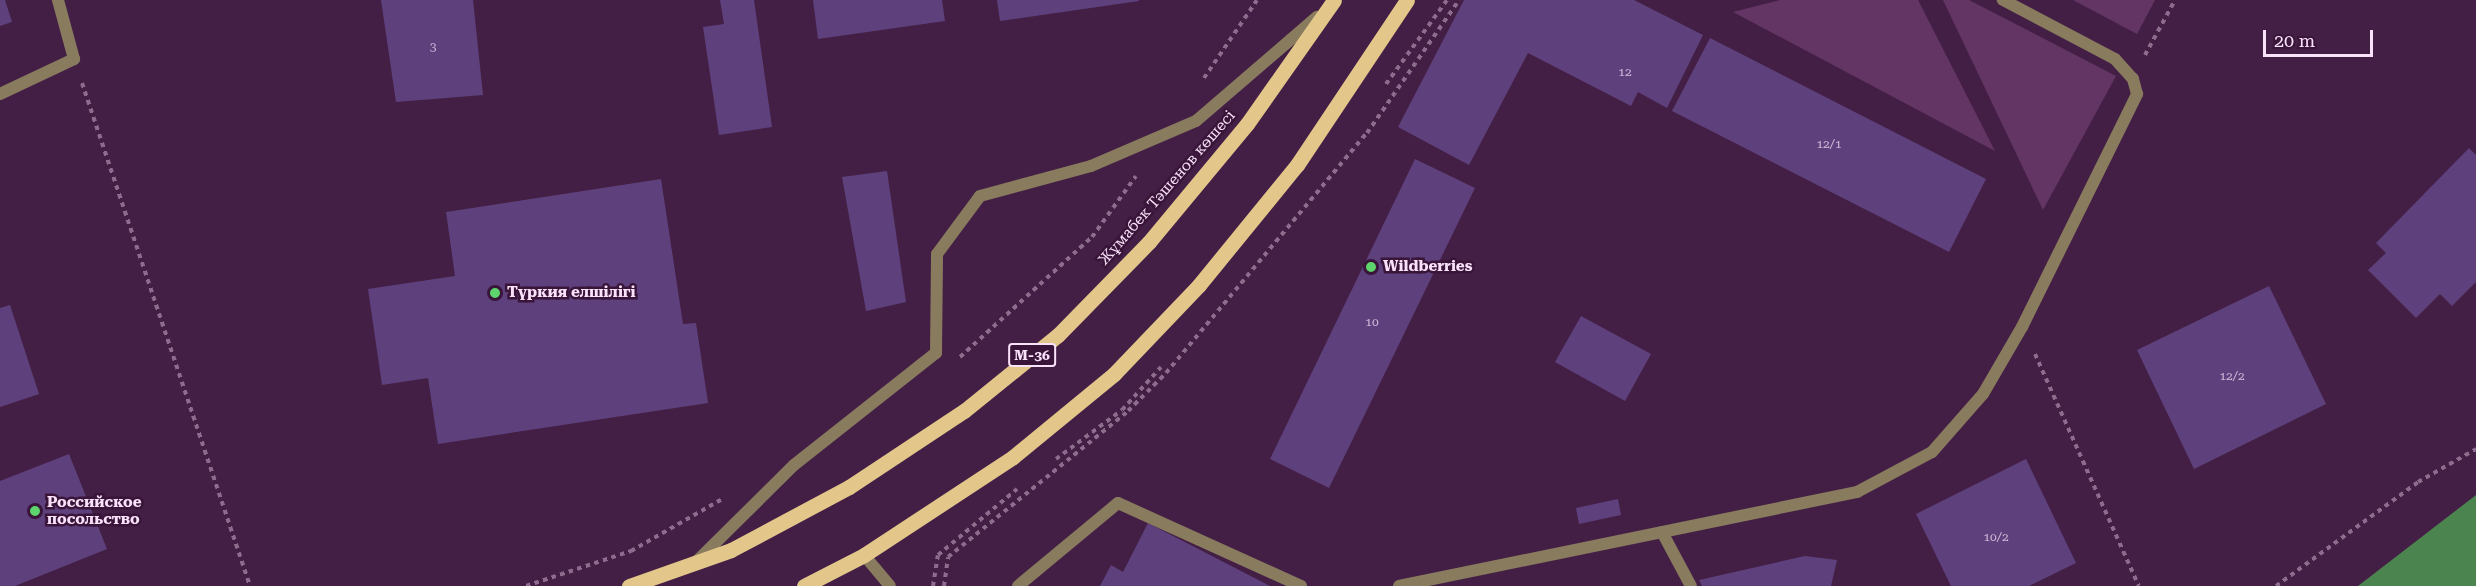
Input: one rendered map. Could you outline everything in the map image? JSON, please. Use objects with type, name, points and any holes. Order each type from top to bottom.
[{"type":"main road","points":[[819,586],[1012,457],[1114,374],[1199,285],[1297,165],[1407,0]]},
{"type":"main road","name":"Жұмабек Тәшенов көшесі","points":[[629,586],[731,550],[849,487],[964,411],[1058,334],[1149,242],[1247,124],[1332,3]]},
{"type":"main road","points":[[804,586],[864,555]]},
{"type":"lane","points":[[0,94],[74,59],[58,0]]},
{"type":"lane","points":[[1399,586],[1434,583],[1662,532],[1857,492],[1932,452],[1983,394],[2022,327],[2138,94],[2133,79],[2115,59],[2003,0]]},
{"type":"lane","points":[[695,563],[794,465],[936,353],[937,254],[980,196],[1092,166],[1196,121],[1332,3]]},
{"type":"lane","points":[[1018,586],[1118,503],[1301,586]]},
{"type":"lane","points":[[1662,532],[1691,586]]},
{"type":"lane","points":[[864,555],[890,586]]},
{"type":"path","points":[[2133,79],[2175,0]]},
{"type":"path","points":[[74,59],[250,586]]},
{"type":"path","points":[[2022,327],[2139,586]]},
{"type":"path","points":[[2276,586],[2418,482],[2476,449]]},
{"type":"shaded area","points":[[1780,0],[1918,0],[1995,151],[1733,12]]},
{"type":"shaded area","points":[[1943,0],[1969,0],[2116,76],[2043,210]]},
{"type":"shaded area","points":[[2073,0],[2155,0],[2137,34]]},
{"type":"shaded area","points":[[2476,495],[2476,586],[2358,586]]},
{"type":"building","points":[[0,0],[5,0],[12,22],[0,26]]},
{"type":"building","points":[[381,0],[473,0],[483,95],[396,102]]},
{"type":"building","points":[[720,0],[754,0],[772,127],[719,135],[703,27],[724,24]]},
{"type":"building","points":[[813,0],[942,0],[945,21],[818,39]]},
{"type":"building","points":[[997,0],[1139,0],[1139,1],[1000,21]]},
{"type":"building","points":[[1464,0],[1634,0],[1703,35],[1667,108],[1638,92],[1631,106],[1528,53],[1469,165],[1398,127]]},
{"type":"building","points":[[1710,38],[1986,179],[1949,252],[1672,111]]},
{"type":"building","points":[[2469,148],[2476,155],[2476,282],[2452,306],[2440,294],[2416,318],[2368,270],[2386,253],[2376,243]]},
{"type":"building","points":[[1415,159],[1475,188],[1329,488],[1270,459]]},
{"type":"building","points":[[887,171],[906,302],[866,311],[842,177]]},
{"type":"building","points":[[661,179],[683,324],[696,323],[708,403],[438,444],[428,378],[382,385],[368,289],[455,276],[446,212]]},
{"type":"building","points":[[2269,286],[2326,404],[2194,469],[2137,350]]},
{"type":"building","points":[[10,305],[39,394],[0,407],[0,308]]},
{"type":"building","points":[[1581,316],[1651,354],[1625,401],[1555,362]]},
{"type":"building","points":[[69,454],[107,549],[15,586],[0,586],[0,481]]},
{"type":"building","points":[[2026,459],[2076,563],[2029,586],[1951,586],[1916,514]]},
{"type":"building","points":[[1618,499],[1621,515],[1579,524],[1576,508]]},
{"type":"building","points":[[1148,523],[1270,586],[1100,586],[1111,565],[1123,572]]},
{"type":"building","points":[[1805,556],[1837,560],[1831,586],[1702,586],[1699,580]]},
{"type":"place","name":"Wildberries","points":[[1371,267]]},
{"type":"place","name":"Түркия елшілігі","points":[[495,293]]},
{"type":"place","name":"Российское посольство","points":[[35,511]]}]
